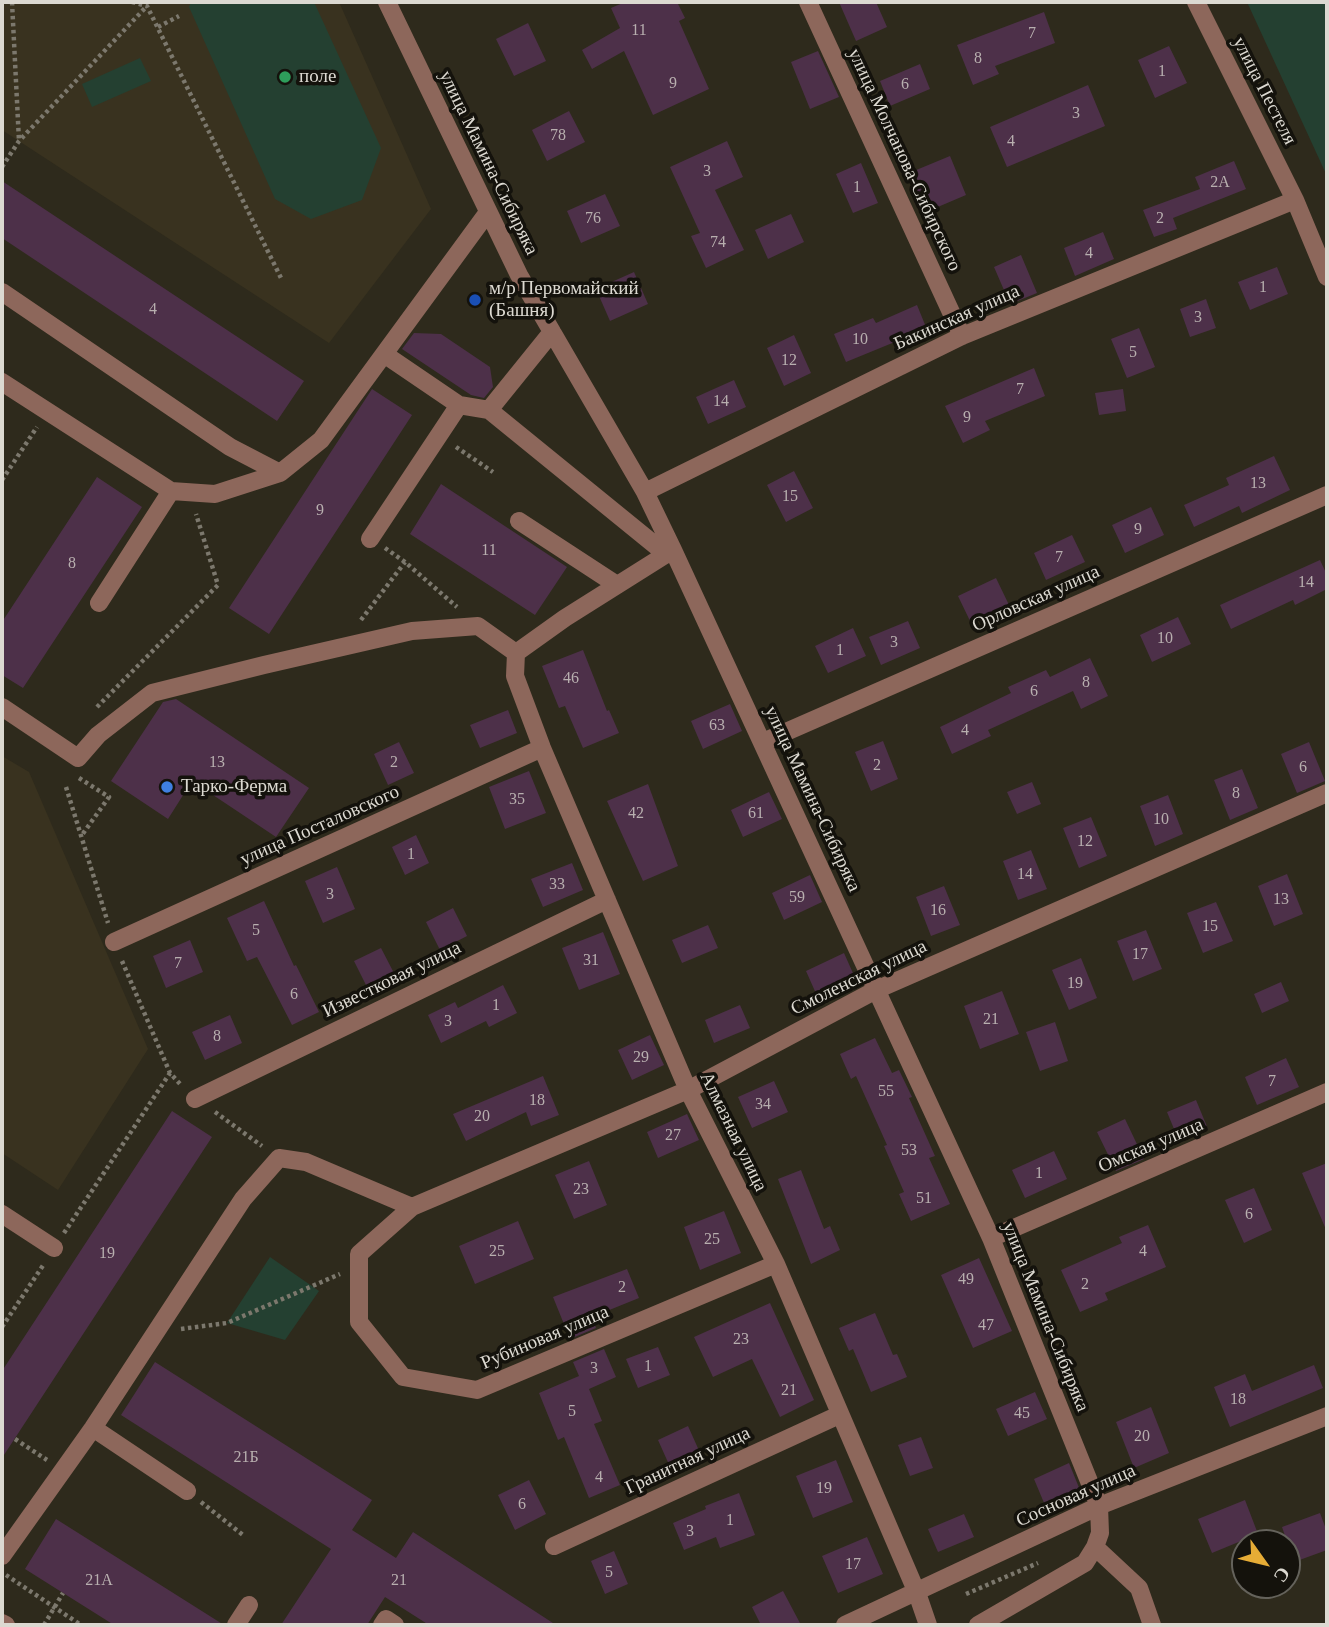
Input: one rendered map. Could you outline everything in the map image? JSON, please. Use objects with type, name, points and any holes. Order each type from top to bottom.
[{"type":"street","name":"улица Мамина-Сибиряка","points":[[387,2],[519,275],[645,492],[669,552],[763,742],[991,1238],[1099,1506],[1100,1533],[1095,1547]]},
{"type":"street","name":"улица Молчанова-Сибирского","points":[[808,2],[962,336]]},
{"type":"street","name":"улица Пестеля","points":[[1196,2],[1295,200],[1327,277]]},
{"type":"street","name":"Бакинская улица","points":[[645,492],[962,336],[1295,200]]},
{"type":"street","points":[[2,382],[171,491],[215,494],[280,473],[321,440],[488,212]]},
{"type":"street","points":[[2,292],[230,447],[280,473]]},
{"type":"street","points":[[489,410],[552,332]]},
{"type":"street","points":[[2,707],[78,758],[98,735],[152,693],[341,647],[412,631],[478,626],[516,653],[669,552],[489,410],[459,405],[384,354]]},
{"type":"street","points":[[377,543],[459,405]]},
{"type":"street","points":[[99,603],[171,491]]},
{"type":"street","name":"Орловская улица","points":[[763,742],[1327,495]]},
{"type":"street","points":[[519,521],[617,585]]},
{"type":"street","name":"Алмазная улица","points":[[516,653],[516,676],[542,748],[688,1090],[776,1264],[917,1593],[928,1625]]},
{"type":"street","name":"улица Посталовского","points":[[114,942],[542,748]]},
{"type":"street","name":"Смоленская улица","points":[[412,1207],[688,1090],[876,990],[1327,793]]},
{"type":"street","name":"Известковая улица","points":[[195,1099],[607,900]]},
{"type":"street","name":"Омская улица","points":[[991,1238],[1327,1092]]},
{"type":"street","points":[[2,1556],[93,1428],[243,1199],[279,1158],[306,1162],[412,1207],[359,1254],[359,1265]]},
{"type":"street","points":[[2,1214],[54,1248]]},
{"type":"street","name":"Рубиновая улица","points":[[359,1265],[359,1322],[403,1377],[477,1390],[776,1264]]},
{"type":"street","name":"Гранитная улица","points":[[554,1546],[839,1415]]},
{"type":"street","name":"Сосновая улица","points":[[845,1625],[1099,1506],[1327,1416]]},
{"type":"street","points":[[93,1428],[187,1491]]},
{"type":"street","points":[[978,1625],[1085,1563],[1095,1547],[1139,1588],[1152,1625]]},
{"type":"street","points":[[236,1625],[248,1605]]},
{"type":"street","points":[[382,1625],[386,1619],[395,1625]]},
{"type":"path","points":[[12,2],[19,141]]},
{"type":"path","points":[[132,2],[147,6],[282,280]]},
{"type":"path","points":[[2,167],[19,141],[147,6]]},
{"type":"path","points":[[158,27],[179,16]]},
{"type":"path","points":[[2,480],[47,411]]},
{"type":"path","points":[[459,449],[493,472]]},
{"type":"path","points":[[96,707],[218,585],[190,492]]},
{"type":"path","points":[[377,543],[405,562],[478,626]]},
{"type":"path","points":[[341,647],[405,562]]},
{"type":"path","points":[[71,772],[109,797],[82,836]]},
{"type":"path","points":[[66,787],[114,942],[170,1073],[195,1099],[279,1158]]},
{"type":"path","points":[[2,1327],[170,1073]]},
{"type":"path","points":[[156,1332],[227,1323],[359,1265]]},
{"type":"path","points":[[15,1440],[62,1471]]},
{"type":"path","points":[[187,1491],[243,1535]]},
{"type":"path","points":[[955,1599],[1041,1563]]},
{"type":"path","points":[[2,1572],[81,1625]]},
{"type":"path","points":[[44,1625],[63,1593]]},
{"type":"shaded area","points":[[2,2],[339,2],[431,209],[329,343],[2,130]]},
{"type":"shaded area","points":[[2,756],[29,772],[148,1049],[58,1190],[2,1153]]},
{"type":"green space","name":"поле","points":[[191,2],[314,2],[381,148],[362,200],[311,219],[275,199],[189,7]]},
{"type":"green space","points":[[1247,2],[1327,2],[1327,176]]},
{"type":"green space","points":[[140,58],[151,81],[92,107],[82,84]]},
{"type":"green space","points":[[270,1257],[319,1291],[285,1340],[227,1323]]},
{"type":"building","points":[[625,2],[677,2],[685,18],[679,21],[709,89],[653,115],[624,51],[592,69],[582,50],[620,28],[611,8]]},
{"type":"building","points":[[839,2],[876,2],[887,27],[856,41]]},
{"type":"building","points":[[1044,12],[1055,43],[995,66],[999,74],[973,85],[957,45]]},
{"type":"building","points":[[528,23],[546,61],[514,76],[496,39]]},
{"type":"building","points":[[1169,46],[1187,83],[1155,98],[1138,60]]},
{"type":"building","points":[[818,51],[839,97],[810,109],[791,62]]},
{"type":"building","points":[[920,64],[930,89],[890,106],[880,81]]},
{"type":"building","points":[[1088,85],[1105,126],[1007,167],[990,127]]},
{"type":"building","points":[[569,111],[585,142],[547,161],[532,130]]},
{"type":"building","points":[[727,141],[743,177],[715,190],[744,250],[706,268],[691,236],[700,233],[670,167]]},
{"type":"building","points":[[950,156],[966,195],[926,212],[909,173]]},
{"type":"building","points":[[1234,161],[1246,189],[1173,218],[1177,229],[1154,237],[1143,210],[1200,189],[1195,177]]},
{"type":"building","points":[[861,163],[878,203],[853,213],[836,174]]},
{"type":"building","points":[[2,181],[304,381],[277,421],[2,238]]},
{"type":"building","points":[[605,194],[620,226],[581,243],[567,211]]},
{"type":"building","points":[[791,214],[804,242],[768,259],[755,230]]},
{"type":"building","points":[[1103,232],[1114,259],[1075,276],[1064,248]]},
{"type":"building","points":[[1021,255],[1037,293],[1010,304],[994,267]]},
{"type":"building","points":[[1277,267],[1288,294],[1250,310],[1238,282]]},
{"type":"building","points":[[634,272],[648,304],[610,321],[596,289]]},
{"type":"building","points":[[1206,299],[1216,328],[1190,337],[1180,309]]},
{"type":"building","points":[[917,305],[928,332],[909,341],[907,337],[846,362],[834,334],[873,318],[876,323]]},
{"type":"building","points":[[1139,328],[1155,367],[1127,378],[1111,339]]},
{"type":"building","points":[[414,333],[441,334],[490,367],[493,387],[484,398],[471,395],[402,349]]},
{"type":"building","points":[[794,335],[811,373],[784,386],[767,348]]},
{"type":"building","points":[[1034,368],[1045,396],[985,421],[990,430],[963,443],[945,406]]},
{"type":"building","points":[[734,380],[746,407],[708,424],[696,397]]},
{"type":"building","points":[[372,389],[412,415],[269,634],[229,608]]},
{"type":"building","points":[[1123,389],[1126,411],[1099,415],[1095,393]]},
{"type":"building","points":[[1274,456],[1290,490],[1242,513],[1239,506],[1194,527],[1184,505],[1229,485],[1226,478]]},
{"type":"building","points":[[794,471],[813,508],[786,522],[767,485]]},
{"type":"building","points":[[97,477],[142,507],[23,688],[2,675],[2,622]]},
{"type":"building","points":[[441,484],[567,567],[535,615],[410,534]]},
{"type":"building","points":[[1151,507],[1164,535],[1125,553],[1112,525]]},
{"type":"building","points":[[1072,535],[1085,562],[1046,580],[1034,553]]},
{"type":"building","points":[[1320,560],[1327,575],[1327,589],[1295,605],[1293,600],[1231,629],[1220,605]]},
{"type":"building","points":[[996,578],[1009,605],[971,623],[958,596]]},
{"type":"building","points":[[1178,617],[1191,644],[1152,662],[1140,635]]},
{"type":"building","points":[[908,621],[920,648],[881,665],[869,637]]},
{"type":"building","points":[[853,628],[866,656],[828,673],[815,646]]},
{"type":"building","points":[[583,650],[607,711],[609,710],[619,733],[583,748],[565,706],[559,708],[542,666]]},
{"type":"building","points":[[1090,658],[1108,696],[1081,709],[1073,691],[988,730],[991,736],[952,754],[940,727],[1011,693],[1008,687],[1046,670],[1050,677]]},
{"type":"building","points":[[176,699],[309,788],[276,837],[192,781],[168,819],[111,781],[163,702]]},
{"type":"building","points":[[730,704],[742,731],[703,749],[691,721]]},
{"type":"building","points":[[508,710],[517,733],[480,748],[470,725]]},
{"type":"building","points":[[883,741],[898,779],[871,791],[855,752]]},
{"type":"building","points":[[399,742],[414,773],[388,785],[374,754]]},
{"type":"building","points":[[1309,742],[1325,781],[1297,793],[1281,754]]},
{"type":"building","points":[[1242,769],[1258,808],[1230,820],[1214,780]]},
{"type":"building","points":[[529,771],[546,813],[505,829],[489,787]]},
{"type":"building","points":[[1032,782],[1041,804],[1017,814],[1007,792]]},
{"type":"building","points":[[648,784],[678,866],[643,881],[607,801]]},
{"type":"building","points":[[769,792],[782,819],[743,837],[731,810]]},
{"type":"building","points":[[1168,795],[1183,834],[1155,846],[1140,806]]},
{"type":"building","points":[[1091,817],[1107,856],[1079,868],[1063,828]]},
{"type":"building","points":[[416,835],[429,863],[405,875],[392,847]]},
{"type":"building","points":[[1031,850],[1047,889],[1018,900],[1003,861]]},
{"type":"building","points":[[572,863],[583,890],[543,907],[531,879]]},
{"type":"building","points":[[337,867],[355,909],[323,923],[305,881]]},
{"type":"building","points":[[1287,874],[1303,914],[1274,926],[1258,886]]},
{"type":"building","points":[[810,875],[822,902],[784,920],[772,893]]},
{"type":"building","points":[[944,886],[960,925],[931,936],[916,897]]},
{"type":"building","points":[[264,901],[319,1012],[292,1025],[257,957],[247,961],[227,918]]},
{"type":"building","points":[[1216,902],[1233,941],[1203,953],[1187,913]]},
{"type":"building","points":[[453,908],[467,936],[440,950],[426,922]]},
{"type":"building","points":[[708,925],[718,948],[682,963],[672,940]]},
{"type":"building","points":[[1146,930],[1162,969],[1133,981],[1117,941]]},
{"type":"building","points":[[603,932],[620,974],[579,990],[562,948]]},
{"type":"building","points":[[190,940],[203,972],[166,988],[153,956]]},
{"type":"building","points":[[381,948],[395,975],[368,989],[354,961]]},
{"type":"building","points":[[844,953],[856,980],[818,998],[806,971]]},
{"type":"building","points":[[1081,958],[1097,998],[1069,1010],[1052,970]]},
{"type":"building","points":[[1281,982],[1289,1001],[1262,1013],[1254,994]]},
{"type":"building","points":[[503,985],[517,1013],[489,1027],[486,1021],[441,1043],[428,1015],[455,1002],[458,1008]]},
{"type":"building","points":[[1002,991],[1019,1034],[980,1049],[964,1006]]},
{"type":"building","points":[[740,1005],[750,1028],[714,1043],[705,1020]]},
{"type":"building","points":[[230,1015],[242,1043],[205,1060],[192,1032]]},
{"type":"building","points":[[1055,1022],[1068,1061],[1040,1071],[1026,1032]]},
{"type":"building","points":[[650,1035],[664,1065],[632,1080],[618,1050]]},
{"type":"building","points":[[875,1038],[892,1073],[899,1070],[912,1097],[909,1098],[935,1156],[929,1158],[950,1204],[911,1221],[899,1194],[904,1192],[884,1146],[887,1145],[856,1076],[851,1079],[840,1054]]},
{"type":"building","points":[[1286,1058],[1299,1087],[1257,1105],[1245,1077]]},
{"type":"building","points":[[543,1076],[559,1115],[531,1126],[526,1112],[466,1141],[453,1114]]},
{"type":"building","points":[[774,1081],[788,1112],[752,1128],[738,1097]]},
{"type":"building","points":[[1196,1100],[1208,1129],[1179,1141],[1167,1112]]},
{"type":"building","points":[[172,1111],[212,1137],[2,1458],[2,1371]]},
{"type":"building","points":[[687,1114],[699,1140],[658,1158],[647,1132]]},
{"type":"building","points":[[1125,1119],[1144,1159],[1116,1171],[1097,1132]]},
{"type":"building","points":[[1054,1151],[1067,1179],[1025,1198],[1012,1170]]},
{"type":"building","points":[[589,1161],[607,1205],[574,1219],[555,1175]]},
{"type":"building","points":[[1327,1163],[1327,1232],[1302,1173]]},
{"type":"building","points":[[801,1170],[824,1229],[830,1226],[840,1250],[811,1264],[778,1179]]},
{"type":"building","points":[[1254,1188],[1272,1230],[1244,1243],[1225,1200]]},
{"type":"building","points":[[724,1211],[741,1253],[700,1270],[684,1227]]},
{"type":"building","points":[[518,1221],[534,1259],[475,1284],[459,1246]]},
{"type":"building","points":[[1148,1225],[1166,1267],[1105,1293],[1108,1300],[1080,1312],[1061,1270],[1122,1243],[1119,1237]]},
{"type":"building","points":[[979,1258],[1012,1331],[973,1348],[941,1275]]},
{"type":"building","points":[[627,1269],[639,1298],[592,1317],[596,1328],[570,1339],[553,1297]]},
{"type":"building","points":[[770,1303],[814,1400],[780,1417],[752,1359],[713,1377],[694,1337]]},
{"type":"building","points":[[875,1313],[893,1355],[897,1354],[907,1377],[871,1392],[853,1349],[849,1351],[839,1328]]},
{"type":"building","points":[[658,1347],[670,1375],[638,1388],[626,1359]]},
{"type":"building","points":[[604,1349],[616,1377],[589,1389],[602,1421],[594,1424],[620,1485],[589,1498],[564,1437],[558,1440],[539,1393],[579,1376],[573,1362]]},
{"type":"building","points":[[155,1362],[372,1500],[352,1530],[396,1558],[413,1532],[556,1625],[429,1625],[385,1597],[367,1625],[281,1625],[331,1549],[121,1415]]},
{"type":"building","points":[[1314,1365],[1323,1388],[1230,1427],[1214,1387],[1245,1374],[1252,1391]]},
{"type":"building","points":[[1035,1392],[1047,1419],[1008,1436],[996,1409]]},
{"type":"building","points":[[1151,1407],[1169,1453],[1134,1468],[1116,1422]]},
{"type":"building","points":[[688,1426],[701,1455],[671,1469],[658,1440]]},
{"type":"building","points":[[921,1437],[933,1468],[910,1476],[898,1445]]},
{"type":"building","points":[[836,1460],[853,1502],[813,1518],[796,1476]]},
{"type":"building","points":[[1069,1463],[1082,1495],[1047,1510],[1034,1479]]},
{"type":"building","points":[[529,1480],[546,1514],[515,1530],[498,1495]]},
{"type":"building","points":[[739,1493],[755,1535],[720,1548],[716,1537],[684,1550],[673,1523],[706,1509],[705,1506]]},
{"type":"building","points":[[1245,1500],[1256,1529],[1231,1529],[1231,1545],[1212,1553],[1198,1519]]},
{"type":"building","points":[[1320,1513],[1327,1532],[1327,1550],[1301,1559],[1301,1529],[1282,1527]]},
{"type":"building","points":[[964,1514],[974,1537],[938,1552],[928,1529]]},
{"type":"building","points":[[56,1519],[224,1625],[114,1625],[25,1569]]},
{"type":"building","points":[[867,1537],[883,1574],[838,1593],[822,1556]]},
{"type":"building","points":[[614,1551],[628,1584],[605,1594],[591,1561]]},
{"type":"building","points":[[783,1591],[801,1625],[761,1625],[752,1607]]},
{"type":"place","name":"поле","points":[[285,77]]},
{"type":"place","name":"м/р Первомайский (Башня)","points":[[475,300]]},
{"type":"place","name":"Тарко-Ферма","points":[[167,787]]}]
